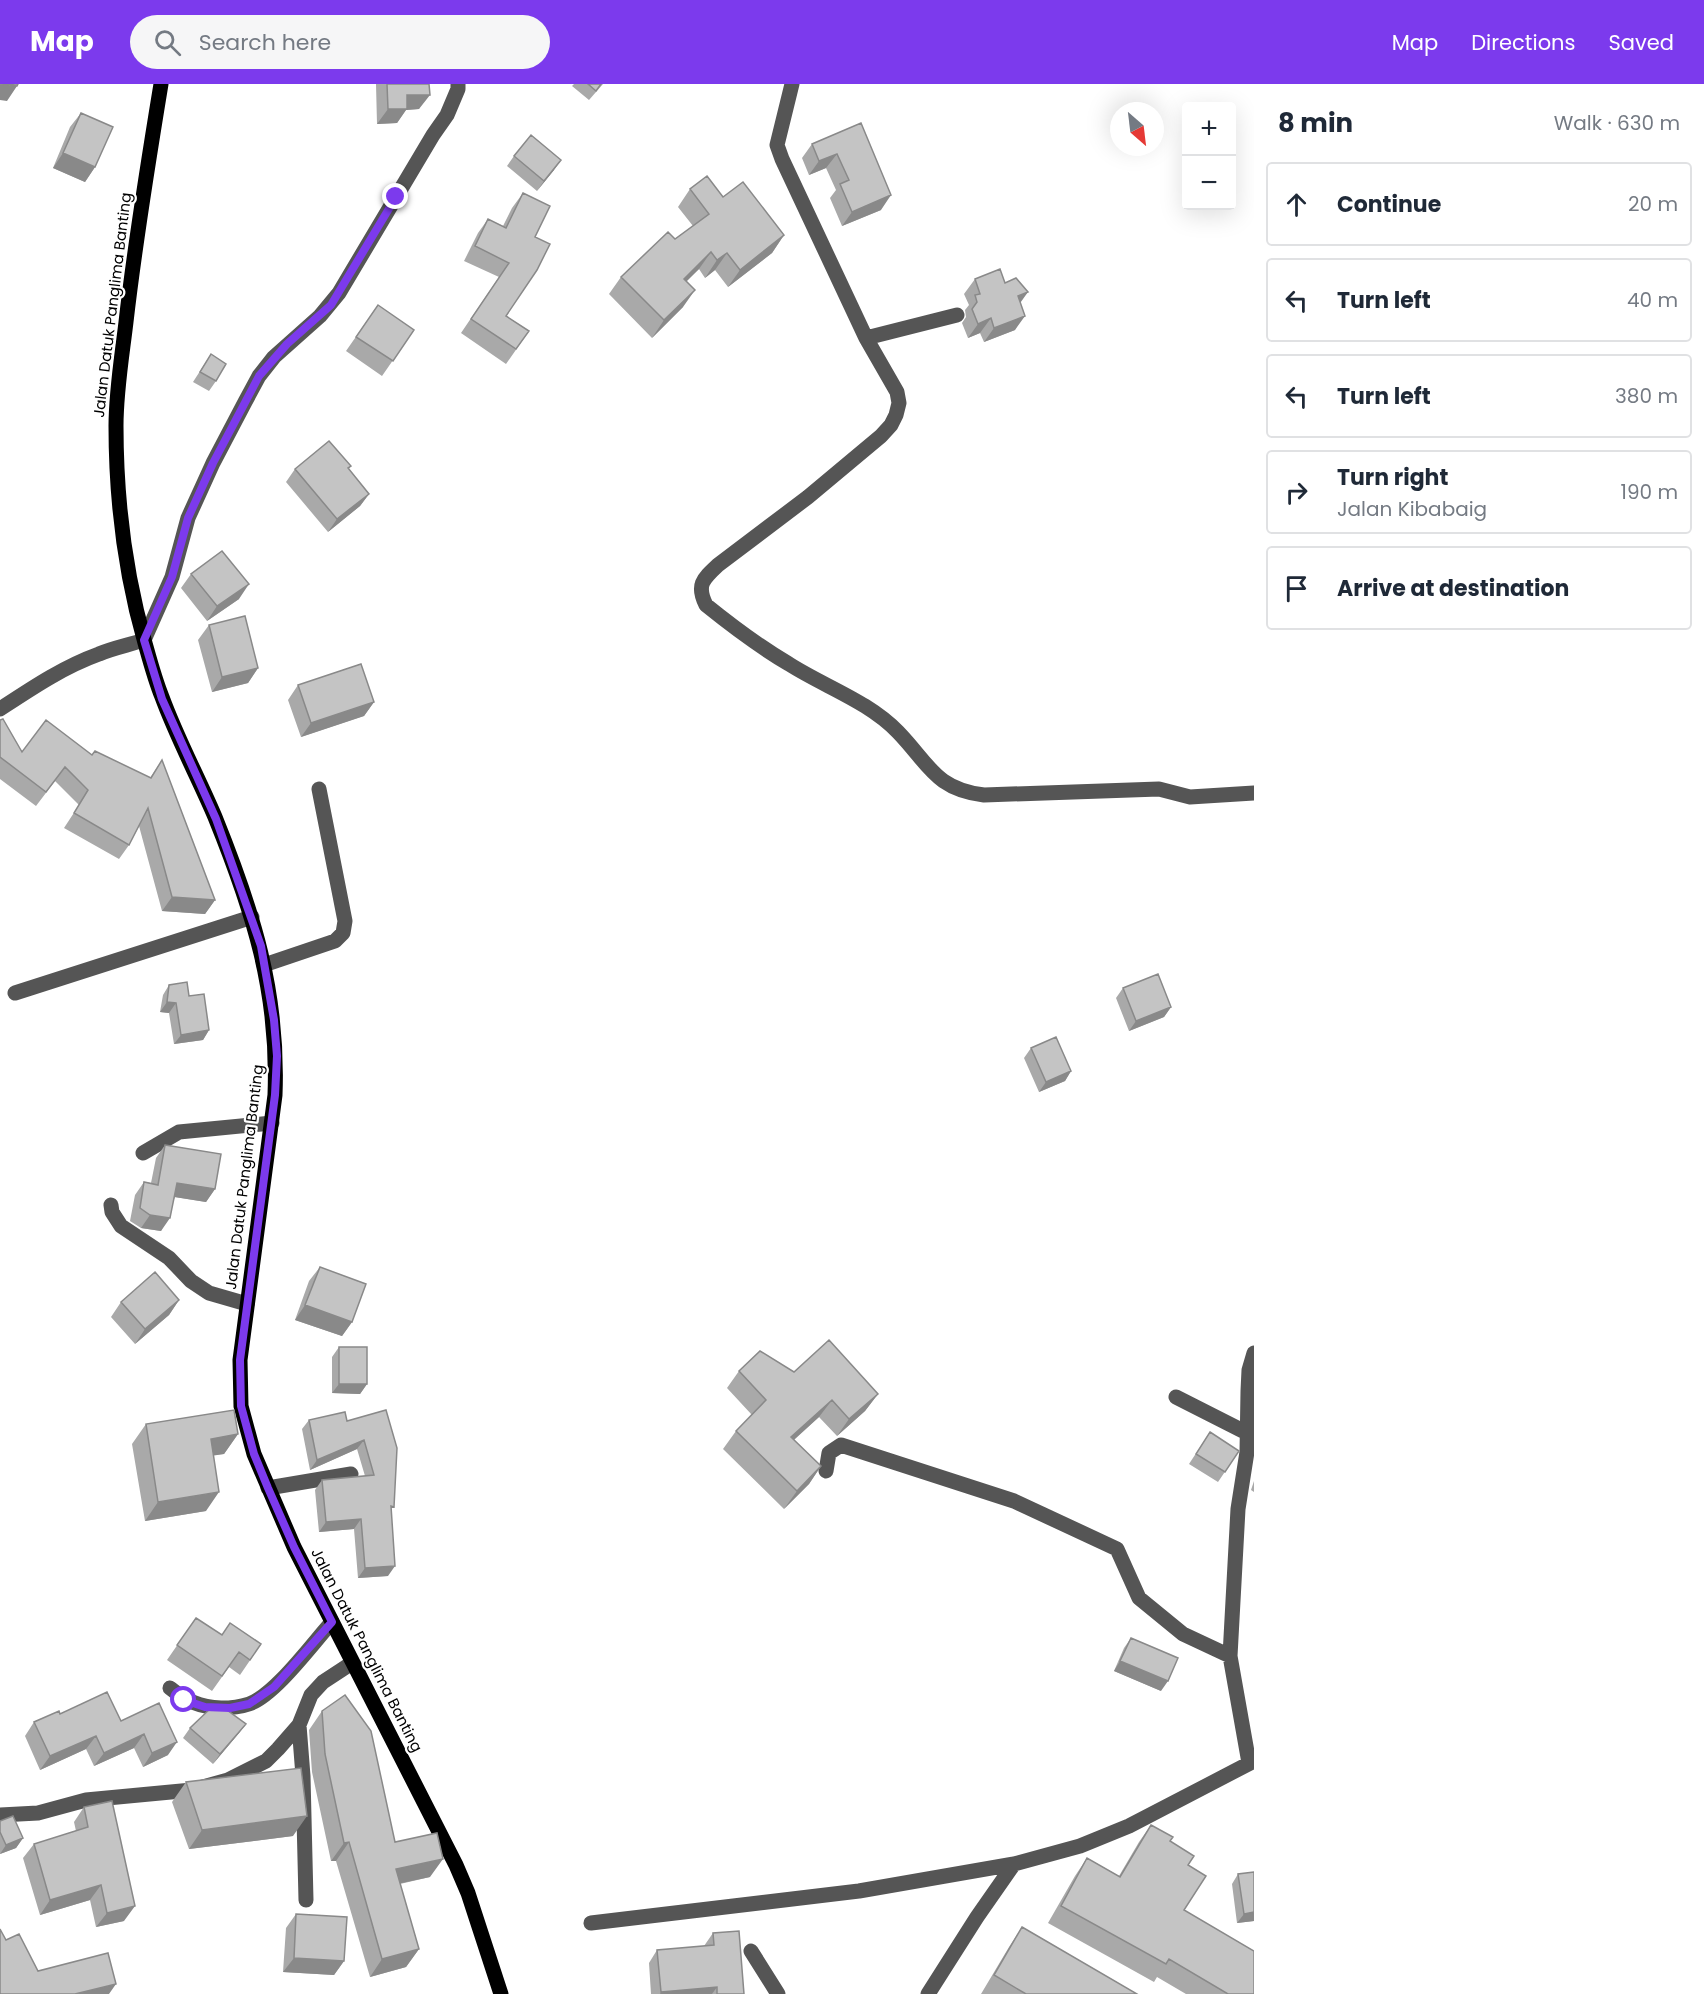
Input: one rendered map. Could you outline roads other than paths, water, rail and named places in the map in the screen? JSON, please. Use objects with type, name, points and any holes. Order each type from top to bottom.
[{"type":"main road","name":"Jalan Datuk Panglima Banting","points":[[161,84],[136,237],[116,424],[118,471],[129,575],[144,640],[162,699],[216,819],[252,917],[264,964],[274,1020],[277,1056],[272,1123],[240,1360],[241,1406],[254,1454],[294,1547],[456,1865],[468,1893],[501,1994]]},
{"type":"street","points":[[0,709],[73,665],[100,653],[144,640],[172,577],[188,518],[213,463],[259,376],[274,357],[325,310],[339,293],[447,115],[458,84]]},
{"type":"street","points":[[792,84],[777,145],[866,338],[897,392],[899,403],[891,425],[881,436],[808,497],[705,577],[701,586],[701,595],[706,605],[789,665],[843,693],[883,719],[898,732],[928,769],[954,788],[984,795],[1160,789],[1190,797],[1254,793]]},
{"type":"street","points":[[866,338],[957,315]]},
{"type":"street","points":[[264,964],[335,941],[343,933],[345,921],[319,789]]},
{"type":"street","points":[[15,993],[252,917]]},
{"type":"street","points":[[143,1153],[179,1132],[272,1123]]},
{"type":"street","points":[[111,1205],[116,1220],[122,1226],[169,1258],[190,1281],[209,1293],[248,1304]]},
{"type":"street","points":[[591,1923],[859,1891],[1014,1864],[1080,1846],[1129,1826],[1252,1762],[1230,1656],[1238,1509],[1247,1452],[1250,1370],[1254,1353]]},
{"type":"street","points":[[1176,1397],[1247,1433]]},
{"type":"street","points":[[826,1471],[829,1453],[840,1445],[1014,1501],[1064,1523],[1117,1549],[1138,1598],[1183,1634],[1230,1656]]},
{"type":"street","points":[[268,1488],[351,1474]]},
{"type":"street","points":[[170,1688],[184,1700],[205,1707],[230,1708],[249,1704],[274,1687],[332,1622]]},
{"type":"street","points":[[0,1815],[38,1813],[86,1800],[192,1790],[228,1780],[266,1761],[299,1725],[311,1695],[323,1682],[352,1663]]},
{"type":"street","points":[[299,1725],[303,1776],[306,1900]]},
{"type":"street","points":[[927,1994],[1014,1864]]},
{"type":"street","points":[[751,1951],[778,1994]]}]
